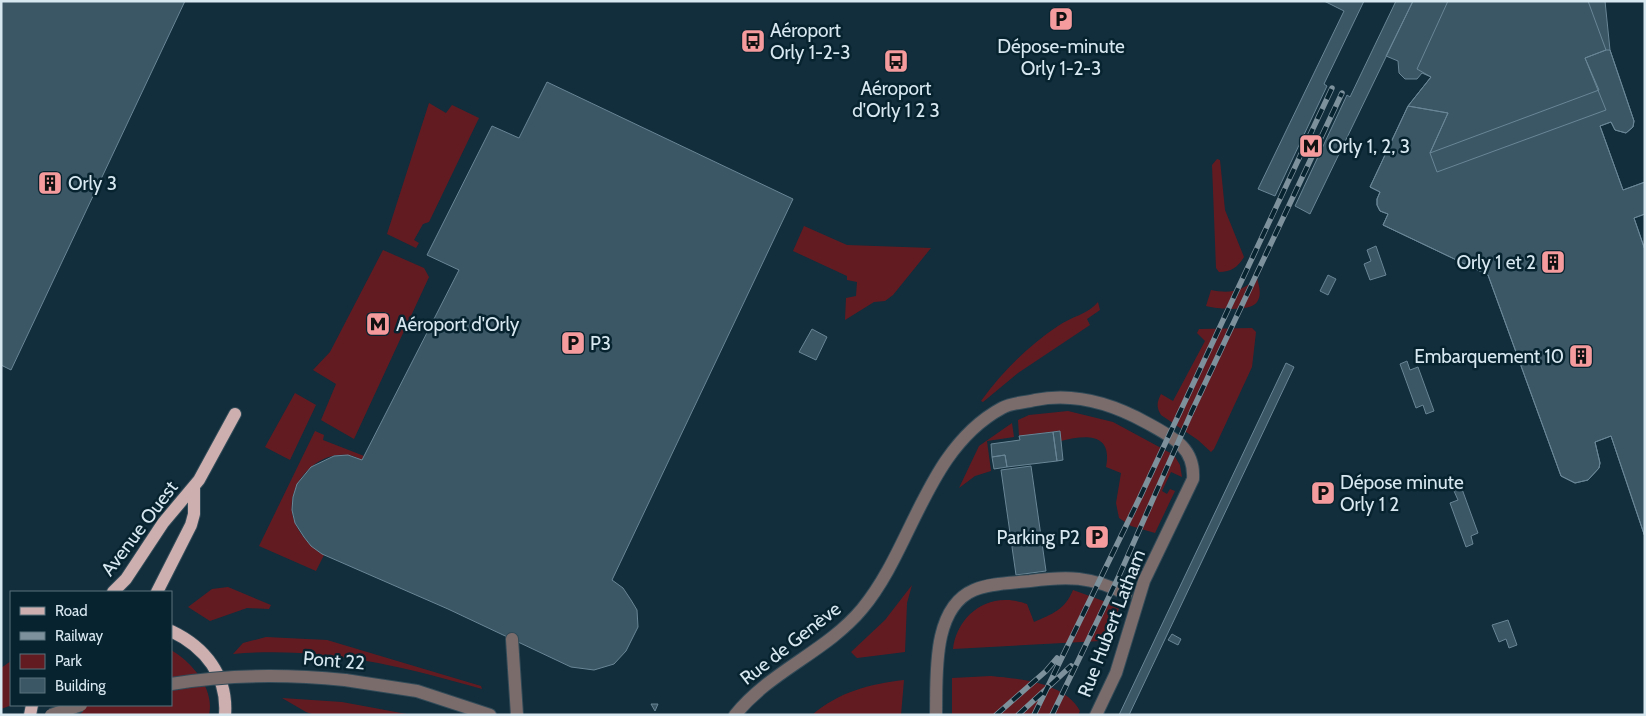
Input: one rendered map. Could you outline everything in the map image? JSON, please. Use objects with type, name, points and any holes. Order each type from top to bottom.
[{"type":"main road","name":"Avenue Ouest","points":[[114,591],[126,579],[162,523],[194,486],[235,414]]},
{"type":"main road","name":"Avenue Ouest","points":[[158,591],[191,526],[194,514],[194,486]]},
{"type":"main road","points":[[172,632],[192,642],[213,664],[222,683],[226,703],[225,715]]},
{"type":"street","name":"Rue Hubert Latham","points":[[924,495],[960,443],[976,427],[1002,408],[1026,401],[1064,398],[1103,403],[1123,410],[1163,432],[1191,456],[1194,468],[1192,480],[1144,581],[1116,673],[1096,715]]},
{"type":"street","name":"Rue de Genève","points":[[735,715],[755,692],[833,637],[857,615],[875,593],[892,564],[924,495]]},
{"type":"street","points":[[936,715],[938,644],[950,614],[960,599],[973,590],[988,586],[1064,576],[1100,582],[1126,594]]},
{"type":"street","points":[[512,639],[517,715]]},
{"type":"street","name":"Pont 22","points":[[172,684],[256,675],[302,675],[417,691],[490,715]]},
{"type":"street","points":[[51,715],[78,706]]},
{"type":"green space","points":[[429,103],[446,113],[452,105],[479,118],[429,222],[423,224],[414,240],[419,243],[416,248],[387,234]]},
{"type":"green space","points":[[1217,159],[1220,160],[1225,210],[1244,257],[1234,268],[1219,272],[1216,268],[1212,165]]},
{"type":"green space","points":[[804,226],[847,245],[931,248],[893,295],[885,301],[874,302],[845,320],[846,298],[856,296],[857,282],[847,280],[847,276],[793,251]]},
{"type":"green space","points":[[383,250],[424,268],[429,277],[354,439],[321,420],[336,384],[313,370],[330,352]]},
{"type":"green space","points":[[1257,278],[1260,290],[1257,302],[1253,305],[1233,309],[1206,306],[1211,290],[1225,292],[1241,289]]},
{"type":"green space","points":[[1098,302],[1100,310],[1087,319],[1090,325],[1018,373],[983,402],[981,401],[1007,369],[1036,342],[1063,323],[1090,310]]},
{"type":"green space","points":[[1252,328],[1256,332],[1252,367],[1211,452],[1198,440],[1161,415],[1158,407],[1159,400],[1161,394],[1173,401],[1205,341],[1197,333],[1199,329]]},
{"type":"green space","points":[[295,393],[316,405],[290,460],[265,447]]},
{"type":"green space","points":[[1068,411],[1113,422],[1174,455],[1180,465],[1182,477],[1171,472],[1162,491],[1167,494],[1170,489],[1175,491],[1155,533],[1131,526],[1119,518],[1116,503],[1121,473],[1106,467],[1107,456],[1105,447],[1101,442],[1088,437],[1061,441],[1059,431],[1019,436],[1018,420],[1029,415]]},
{"type":"green space","points":[[1012,423],[1014,437],[987,441],[991,471],[975,476],[959,488],[979,446]]},
{"type":"green space","points":[[315,431],[324,435],[323,440],[364,456],[362,460],[347,455],[334,455],[323,459],[312,466],[296,486],[292,498],[292,511],[295,523],[307,541],[324,555],[316,571],[259,546]]},
{"type":"green space","points":[[912,585],[907,603],[905,652],[857,658],[851,652],[885,620]]},
{"type":"green space","points":[[228,587],[271,605],[269,609],[247,608],[210,621],[188,607],[212,589]]},
{"type":"green space","points":[[1073,590],[1120,607],[1104,638],[1100,641],[953,649],[955,639],[964,621],[970,614],[987,603],[1007,600],[1027,604],[1034,622],[1062,607]]},
{"type":"green space","points":[[266,637],[327,640],[481,686],[482,689],[420,672],[359,659],[297,653],[233,654],[243,643]]},
{"type":"green space","points":[[172,651],[194,669],[209,696],[209,715],[81,715],[83,706],[172,706]]},
{"type":"green space","points":[[10,662],[10,706],[1,709],[1,668]]},
{"type":"green space","points":[[991,676],[1028,681],[1052,688],[1073,701],[1080,711],[1078,715],[952,715],[952,678]]},
{"type":"green space","points":[[904,680],[901,715],[812,715],[833,700],[855,690]]},
{"type":"green space","points":[[282,698],[342,702],[412,715],[315,715]]},
{"type":"building","name":"Orly 3","points":[[1,1],[185,1],[11,370],[1,365]]},
{"type":"building","points":[[1324,1],[1364,1],[1324,84],[1327,86],[1275,196],[1258,189],[1344,11]]},
{"type":"building","points":[[1396,1],[1413,1],[1310,214],[1295,206],[1347,95],[1350,97]]},
{"type":"building","name":"Embarquement 10","points":[[1413,1],[1605,1],[1610,50],[1634,121],[1633,127],[1626,133],[1615,130],[1611,122],[1600,126],[1623,190],[1645,182],[1645,214],[1634,218],[1645,250],[1645,537],[1611,436],[1595,442],[1600,463],[1599,468],[1588,480],[1575,483],[1561,476],[1488,275],[1383,225],[1388,214],[1380,211],[1377,205],[1380,192],[1370,187],[1408,106],[1431,77],[1422,73],[1417,79],[1405,79],[1399,73],[1398,61],[1386,56]]},
{"type":"building","points":[[1448,1],[1588,1],[1606,50],[1585,58],[1599,90],[1430,153],[1448,113],[1408,106],[1431,77],[1417,69]]},
{"type":"building","name":"Embarquement 10","points":[[1610,50],[1634,121],[1633,127],[1626,133],[1615,130],[1611,122],[1600,126],[1623,190],[1645,182],[1645,214],[1634,218],[1645,250],[1645,537],[1611,436],[1595,442],[1600,463],[1599,468],[1588,480],[1575,483],[1561,476],[1488,275],[1383,225],[1388,214],[1380,211],[1377,205],[1380,192],[1370,187],[1408,106],[1448,113],[1430,153],[1437,172],[1606,110],[1585,58]]},
{"type":"building","name":"P3","points":[[547,82],[793,199],[612,580],[623,588],[637,610],[638,627],[626,651],[614,664],[594,670],[571,667],[448,609],[322,554],[311,546],[304,537],[295,523],[292,510],[297,484],[311,467],[334,456],[348,455],[362,460],[459,270],[427,255],[492,126],[519,138]]},
{"type":"building","points":[[1376,246],[1386,275],[1370,280],[1364,264],[1371,261],[1367,250]]},
{"type":"building","points":[[1328,275],[1336,279],[1328,295],[1320,291]]},
{"type":"building","points":[[812,329],[827,337],[816,360],[799,352]]},
{"type":"building","points":[[1407,361],[1410,370],[1418,367],[1434,411],[1426,414],[1423,405],[1416,408],[1400,364]]},
{"type":"building","points":[[1286,363],[1294,367],[1129,715],[1119,715]]},
{"type":"building","points":[[1060,431],[1063,460],[1057,461],[1053,432]]},
{"type":"building","points":[[1053,432],[1057,461],[1007,467],[1005,455],[992,457],[991,444],[1020,440],[1019,436]]},
{"type":"building","points":[[1005,455],[1007,467],[994,469],[992,457]]},
{"type":"building","points":[[1031,466],[1046,571],[1016,575],[1001,470]]},
{"type":"building","points":[[1462,489],[1478,533],[1471,536],[1473,544],[1466,547],[1450,503],[1458,500],[1454,491]]},
{"type":"building","points":[[1508,620],[1517,645],[1509,648],[1506,639],[1499,642],[1492,625]]},
{"type":"building","points":[[1172,634],[1181,639],[1178,645],[1168,640]]},
{"type":"building","points":[[651,704],[658,704],[655,711]]},
{"type":"railway","points":[[1034,715],[1141,495],[1332,88]]},
{"type":"railway","points":[[1052,715],[1118,578],[1192,411],[1342,93]]},
{"type":"railway","points":[[996,715],[1046,671],[1057,658]]},
{"type":"railway","points":[[1018,715],[1071,666]]},
{"type":"place","name":"Dépose-minute Orly 1-2-3","points":[[1061,19]]},
{"type":"place","name":"Aéroport Orly 1-2-3","points":[[753,41]]},
{"type":"place","name":"Aéroport d'Orly 1 2 3","points":[[896,61]]},
{"type":"place","name":"Orly 1, 2, 3","points":[[1311,146]]},
{"type":"place","name":"Orly 3","points":[[50,183]]},
{"type":"place","name":"Orly 1 et 2","points":[[1553,262]]},
{"type":"place","name":"Aéroport d'Orly","points":[[378,324]]},
{"type":"place","name":"P3","points":[[573,343]]},
{"type":"place","name":"Embarquement 10","points":[[1581,356]]},
{"type":"place","name":"Dépose minute Orly 1 2","points":[[1323,493]]},
{"type":"place","name":"Parking P2","points":[[1097,537]]}]
